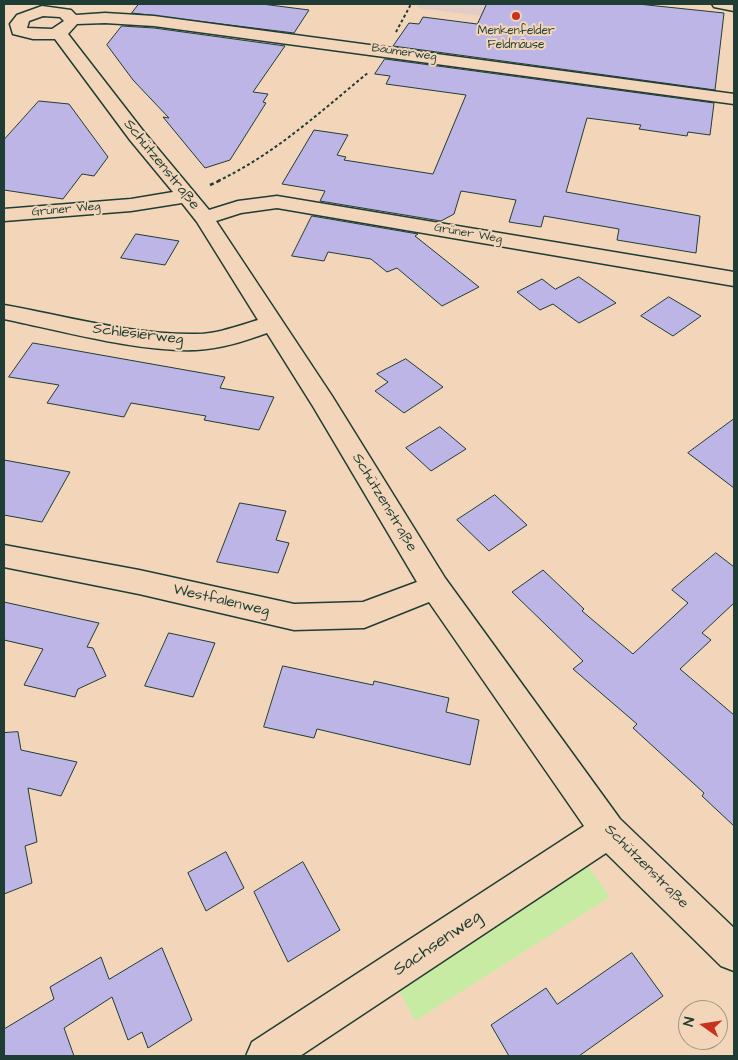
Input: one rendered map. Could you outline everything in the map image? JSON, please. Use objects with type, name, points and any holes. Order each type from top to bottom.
[{"type":"street","points":[[720,4],[734,6]]},
{"type":"street","points":[[38,8],[65,13],[65,26],[40,36],[12,31],[24,18],[38,8]]},
{"type":"street","name":"Bäumerweg","points":[[65,26],[105,18],[154,20],[386,50],[734,99]]},
{"type":"street","name":"Schützenstraße","points":[[65,26],[122,116],[204,218],[323,402],[435,588],[608,831],[734,953]]},
{"type":"street","name":"Grüner Weg","points":[[4,215],[131,205],[188,196]]},
{"type":"street","name":"Grüner Weg","points":[[204,218],[238,207],[277,202],[734,279]]},
{"type":"street","name":"Schlesierweg","points":[[4,312],[139,338],[196,342],[227,338],[272,323]]},
{"type":"street","name":"Westfalenweg","points":[[4,556],[139,582],[294,617],[364,615],[435,588]]},
{"type":"street","name":"Sachsenweg","points":[[266,1056],[608,831]]},
{"type":"path","points":[[188,196],[245,168],[282,143],[367,75],[386,50],[411,4]]},
{"type":"shaded area","name":"Menkenfelder Feldmäuse","points":[[419,4],[554,4],[547,24],[417,8]]},
{"type":"green space","points":[[587,865],[610,897],[415,1021],[393,979]]},
{"type":"building","points":[[139,4],[262,4],[309,10],[294,33],[132,13]]},
{"type":"building","points":[[487,4],[638,4],[724,13],[715,90],[393,46],[409,23],[419,24],[423,17],[477,24]]},
{"type":"building","points":[[122,26],[154,28],[285,46],[253,92],[268,94],[263,102],[266,103],[230,160],[205,168],[163,117],[169,118],[133,80],[107,45]]},
{"type":"building","points":[[385,59],[714,103],[710,135],[688,132],[687,136],[639,129],[641,125],[587,118],[566,192],[700,216],[696,253],[617,240],[619,229],[544,216],[541,227],[509,222],[516,200],[461,191],[454,214],[441,221],[320,201],[325,191],[282,184],[314,130],[348,135],[337,155],[346,157],[344,160],[433,174],[466,95],[386,84],[390,76],[375,74]]},
{"type":"building","points":[[39,101],[69,104],[108,157],[94,176],[82,174],[63,199],[4,190],[4,140]]},
{"type":"building","points":[[312,216],[418,234],[415,236],[479,287],[442,306],[397,268],[387,272],[371,259],[328,252],[324,261],[292,256]]},
{"type":"building","points":[[136,234],[179,241],[165,265],[121,258]]},
{"type":"building","points":[[579,277],[616,303],[579,323],[553,304],[540,310],[517,292],[542,279],[555,289]]},
{"type":"building","points":[[669,297],[701,316],[673,336],[641,316]]},
{"type":"building","points":[[33,343],[225,377],[220,388],[274,397],[259,430],[204,420],[206,416],[131,403],[124,417],[47,403],[59,385],[9,377]]},
{"type":"building","points":[[406,359],[443,387],[404,413],[375,391],[388,382],[377,374]]},
{"type":"building","points":[[734,419],[734,488],[688,453]]},
{"type":"building","points":[[440,427],[466,449],[431,471],[406,448]]},
{"type":"building","points":[[4,460],[70,472],[42,522],[4,515]]},
{"type":"building","points":[[495,495],[527,525],[489,551],[457,520]]},
{"type":"building","points":[[240,503],[286,511],[276,540],[289,543],[278,573],[217,562]]},
{"type":"building","points":[[716,553],[734,567],[734,603],[702,633],[711,640],[680,669],[734,715],[734,826],[702,796],[704,793],[633,728],[637,724],[573,669],[583,661],[512,592],[543,570],[584,609],[582,611],[633,654],[688,603],[672,590]]},
{"type":"building","points":[[4,602],[99,623],[87,647],[93,648],[106,676],[78,689],[75,697],[24,685],[43,649],[4,640]]},
{"type":"building","points":[[169,633],[215,643],[193,697],[145,686]]},
{"type":"building","points":[[283,666],[373,685],[374,681],[449,698],[446,712],[479,720],[470,765],[317,729],[314,738],[264,727]]},
{"type":"building","points":[[18,732],[21,750],[77,762],[61,796],[28,788],[37,842],[25,846],[32,883],[4,894],[4,733]]},
{"type":"building","points":[[226,852],[244,888],[206,911],[188,873]]},
{"type":"building","points":[[303,862],[340,930],[288,962],[254,892]]},
{"type":"building","points":[[162,948],[192,1020],[148,1048],[142,1032],[128,1040],[112,997],[64,1028],[74,1056],[4,1056],[4,1029],[54,999],[50,987],[101,957],[109,979]]},
{"type":"building","points":[[632,953],[663,996],[579,1056],[509,1056],[491,1025],[546,988],[557,1004]]},
{"type":"place","name":"Menkenfelder Feldmäuse","points":[[516,16]]}]
